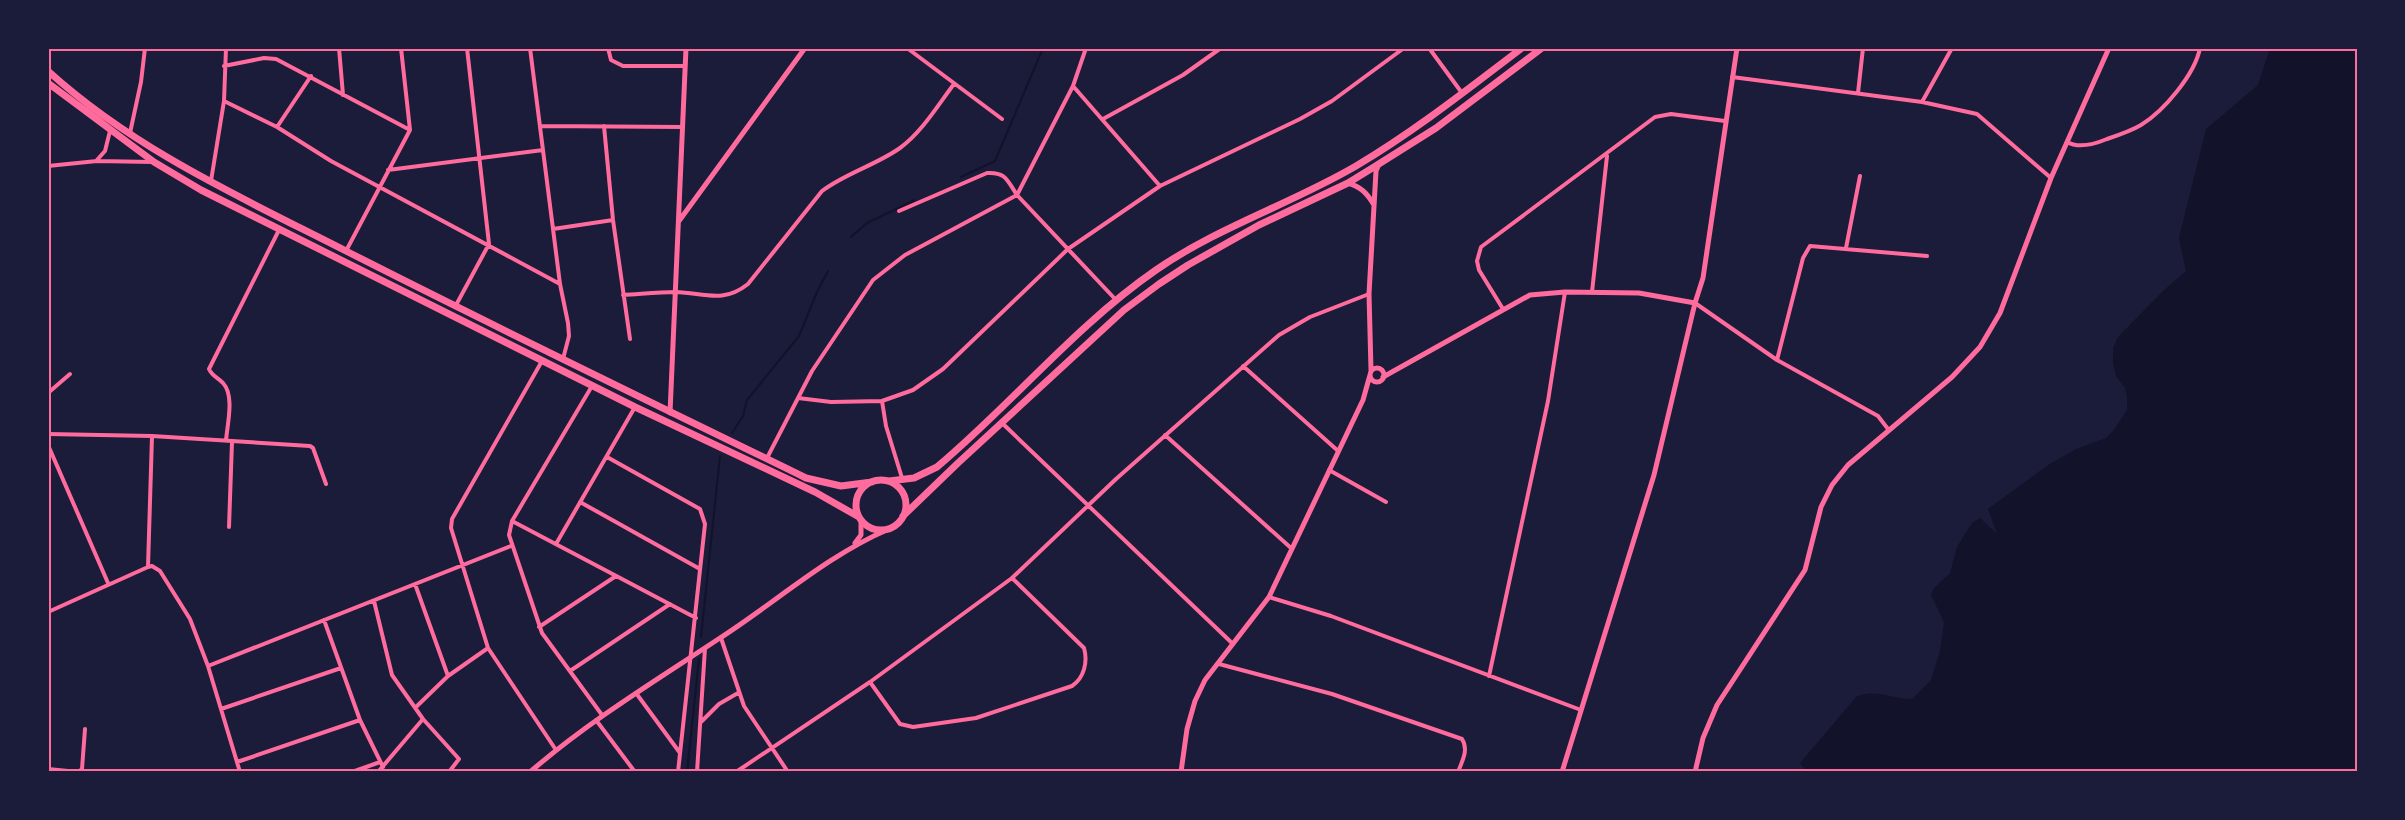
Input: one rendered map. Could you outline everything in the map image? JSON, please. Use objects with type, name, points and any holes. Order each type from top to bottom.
[{"type":"highway","points":[[48,71],[129,133],[211,183],[670,413],[823,483],[850,486],[902,480],[924,474],[942,463],[1116,300],[1155,271],[1198,243],[1356,166],[1420,126],[1522,48]]},
{"type":"highway","points":[[48,83],[154,162],[201,190],[635,407],[815,492],[860,518],[873,529],[889,529],[1124,310],[1159,284],[1259,225],[1348,183],[1379,164],[1436,128],[1542,48]]},
{"type":"highway","points":[[889,481],[897,486],[905,498],[906,507],[903,516]]},
{"type":"highway","points":[[860,518],[856,507],[858,496],[863,488],[872,482]]},
{"type":"street","points":[[129,133],[141,82],[145,50],[139,48]]},
{"type":"street","points":[[211,183],[224,101],[226,48]]},
{"type":"street","points":[[339,48],[343,96]]},
{"type":"street","points":[[346,251],[410,130],[401,48]]},
{"type":"street","points":[[455,307],[489,244],[467,48]]},
{"type":"street","points":[[530,48],[560,284],[569,336],[562,360]]},
{"type":"street","points":[[608,48],[611,60],[617,65],[685,66]]},
{"type":"street","points":[[670,413],[686,48]]},
{"type":"street","points":[[678,221],[805,48]]},
{"type":"street","points":[[907,48],[1002,119]]},
{"type":"street","points":[[767,458],[829,343],[873,280],[905,255],[1017,195],[1073,86],[1086,48]]},
{"type":"street","points":[[1102,119],[1183,75],[1221,48]]},
{"type":"street","points":[[798,398],[831,402],[882,401],[913,390],[944,369],[1068,249],[1160,186],[1300,119],[1332,101],[1404,48]]},
{"type":"street","points":[[1429,48],[1462,94]]},
{"type":"street","points":[[1562,772],[1654,475],[1703,278],[1737,48]]},
{"type":"street","points":[[1858,93],[1863,48]]},
{"type":"street","points":[[1922,102],[1952,48]]},
{"type":"street","points":[[1695,772],[1703,738],[1717,705],[1805,570],[1821,507],[1828,491],[1848,465],[1952,377],[1980,347],[2000,313],[2050,178],[2109,48]]},
{"type":"street","points":[[2067,142],[2078,146],[2097,143],[2143,124],[2182,83],[2195,65],[2200,48]]},
{"type":"street","points":[[224,66],[273,58],[410,130]]},
{"type":"street","points":[[277,127],[310,76]]},
{"type":"street","points":[[1732,77],[1922,102],[1977,114],[2050,178]]},
{"type":"street","points":[[623,295],[675,292],[717,297],[739,292],[748,284],[822,191],[834,182],[889,155],[907,142],[954,84]]},
{"type":"street","points":[[1073,86],[1160,186]]},
{"type":"street","points":[[224,101],[277,127],[331,161],[560,284]]},
{"type":"street","points":[[1503,309],[1479,270],[1477,261],[1481,247],[1655,117],[1671,114],[1725,121]]},
{"type":"street","points":[[540,126],[683,127]]},
{"type":"street","points":[[604,126],[613,220],[630,339]]},
{"type":"street","points":[[97,161],[105,151],[110,131]]},
{"type":"street","points":[[388,170],[543,150]]},
{"type":"street","points":[[1592,292],[1607,155]]},
{"type":"street","points":[[48,166],[97,161],[154,162]]},
{"type":"street","points":[[1376,381],[1370,354],[1369,294],[1379,164]]},
{"type":"street","points":[[899,211],[987,173],[998,172],[1005,176],[1017,195],[1116,300]]},
{"type":"street","points":[[1846,248],[1860,176]]},
{"type":"street","points":[[1348,183],[1359,186],[1374,206]]},
{"type":"street","points":[[553,229],[613,220]]},
{"type":"street","points":[[226,441],[229,398],[223,383],[212,375],[209,369],[279,228]]},
{"type":"street","points":[[1777,360],[1806,250],[1810,246],[1927,256]]},
{"type":"street","points":[[1368,389],[1383,376],[1530,295],[1565,292],[1639,293],[1695,303],[1777,360],[1878,416],[1888,429]]},
{"type":"street","points":[[1489,676],[1548,401],[1565,292]]},
{"type":"street","points":[[736,772],[870,682],[1012,578],[1165,435],[1243,366],[1296,324],[1369,294]]},
{"type":"street","points":[[542,360],[451,521],[488,648],[556,750]]},
{"type":"street","points":[[1243,366],[1337,450]]},
{"type":"street","points":[[1374,370],[1397,368]]},
{"type":"street","points":[[1374,370],[1383,376]]},
{"type":"street","points":[[1181,772],[1187,729],[1195,701],[1205,680],[1269,597],[1368,389],[1374,370]]},
{"type":"street","points":[[48,393],[70,374]]},
{"type":"street","points":[[592,385],[512,521],[509,535],[539,627],[602,715]]},
{"type":"street","points":[[882,401],[886,426],[902,480]]},
{"type":"street","points":[[556,544],[635,407]]},
{"type":"street","points":[[1002,423],[1233,644]]},
{"type":"street","points":[[48,434],[152,436],[310,446],[313,448],[326,484]]},
{"type":"street","points":[[1165,435],[1291,548]]},
{"type":"street","points":[[148,567],[152,436]]},
{"type":"street","points":[[229,526],[232,442]]},
{"type":"street","points":[[48,446],[108,583]]},
{"type":"street","points":[[607,457],[700,509],[704,516],[696,618],[678,772]]},
{"type":"street","points":[[1329,470],[1386,502]]},
{"type":"street","points":[[580,502],[700,569]]},
{"type":"street","points":[[852,547],[861,535],[860,518]]},
{"type":"street","points":[[512,521],[696,618]]},
{"type":"street","points":[[530,772],[602,715],[721,638],[852,547],[889,529]]},
{"type":"street","points":[[208,666],[512,546]]},
{"type":"street","points":[[48,612],[108,583],[148,567],[152,566],[160,571],[184,609],[208,666],[240,772]]},
{"type":"street","points":[[539,627],[617,576]]},
{"type":"street","points":[[870,682],[900,724],[913,727],[976,718],[1078,682],[1082,676],[1086,654],[1084,648],[1012,578]]},
{"type":"street","points":[[415,584],[448,676]]},
{"type":"street","points":[[1269,597],[1331,616],[1582,710]]},
{"type":"street","points":[[374,601],[392,675],[423,719],[459,759],[449,772]]},
{"type":"street","points":[[570,671],[670,604]]},
{"type":"street","points":[[324,620],[360,720],[382,764]]},
{"type":"street","points":[[721,638],[738,693],[752,721],[788,772]]},
{"type":"street","points":[[416,707],[448,676],[488,648]]},
{"type":"street","points":[[697,772],[705,648]]},
{"type":"street","points":[[1219,664],[1332,694],[1462,739],[1465,752],[1458,772]]},
{"type":"street","points":[[221,709],[341,668]]},
{"type":"street","points":[[636,693],[680,754]]},
{"type":"street","points":[[700,723],[719,704],[738,693]]},
{"type":"street","points":[[378,772],[382,764],[423,719]]},
{"type":"street","points":[[237,762],[360,720]]},
{"type":"street","points":[[596,720],[635,772]]},
{"type":"street","points":[[48,769],[78,772],[82,769],[85,729]]},
{"type":"street","points":[[352,772],[382,764]]},
{"type":"shaded area","points":[[2270,48],[2357,48],[2357,772],[1807,772],[1800,763],[1856,697],[1876,694],[1912,699],[1931,680],[1940,651],[1944,622],[1931,595],[1934,588],[1950,573],[1957,547],[1972,523],[1980,518],[1997,534],[1988,509],[2048,465],[2076,449],[2106,438],[2127,410],[2125,388],[2116,376],[2113,363],[2113,348],[2118,337],[2186,271],[2179,238],[2206,129],[2258,85]]},
{"type":"waterway","points":[[961,177],[995,161],[1043,48]]},
{"type":"waterway","points":[[851,237],[867,223],[915,200]]},
{"type":"waterway","points":[[732,433],[743,416],[747,400],[799,336],[828,271]]},
{"type":"waterway","points":[[701,637],[720,456]]},
{"type":"waterway","points":[[687,772],[699,659]]}]
